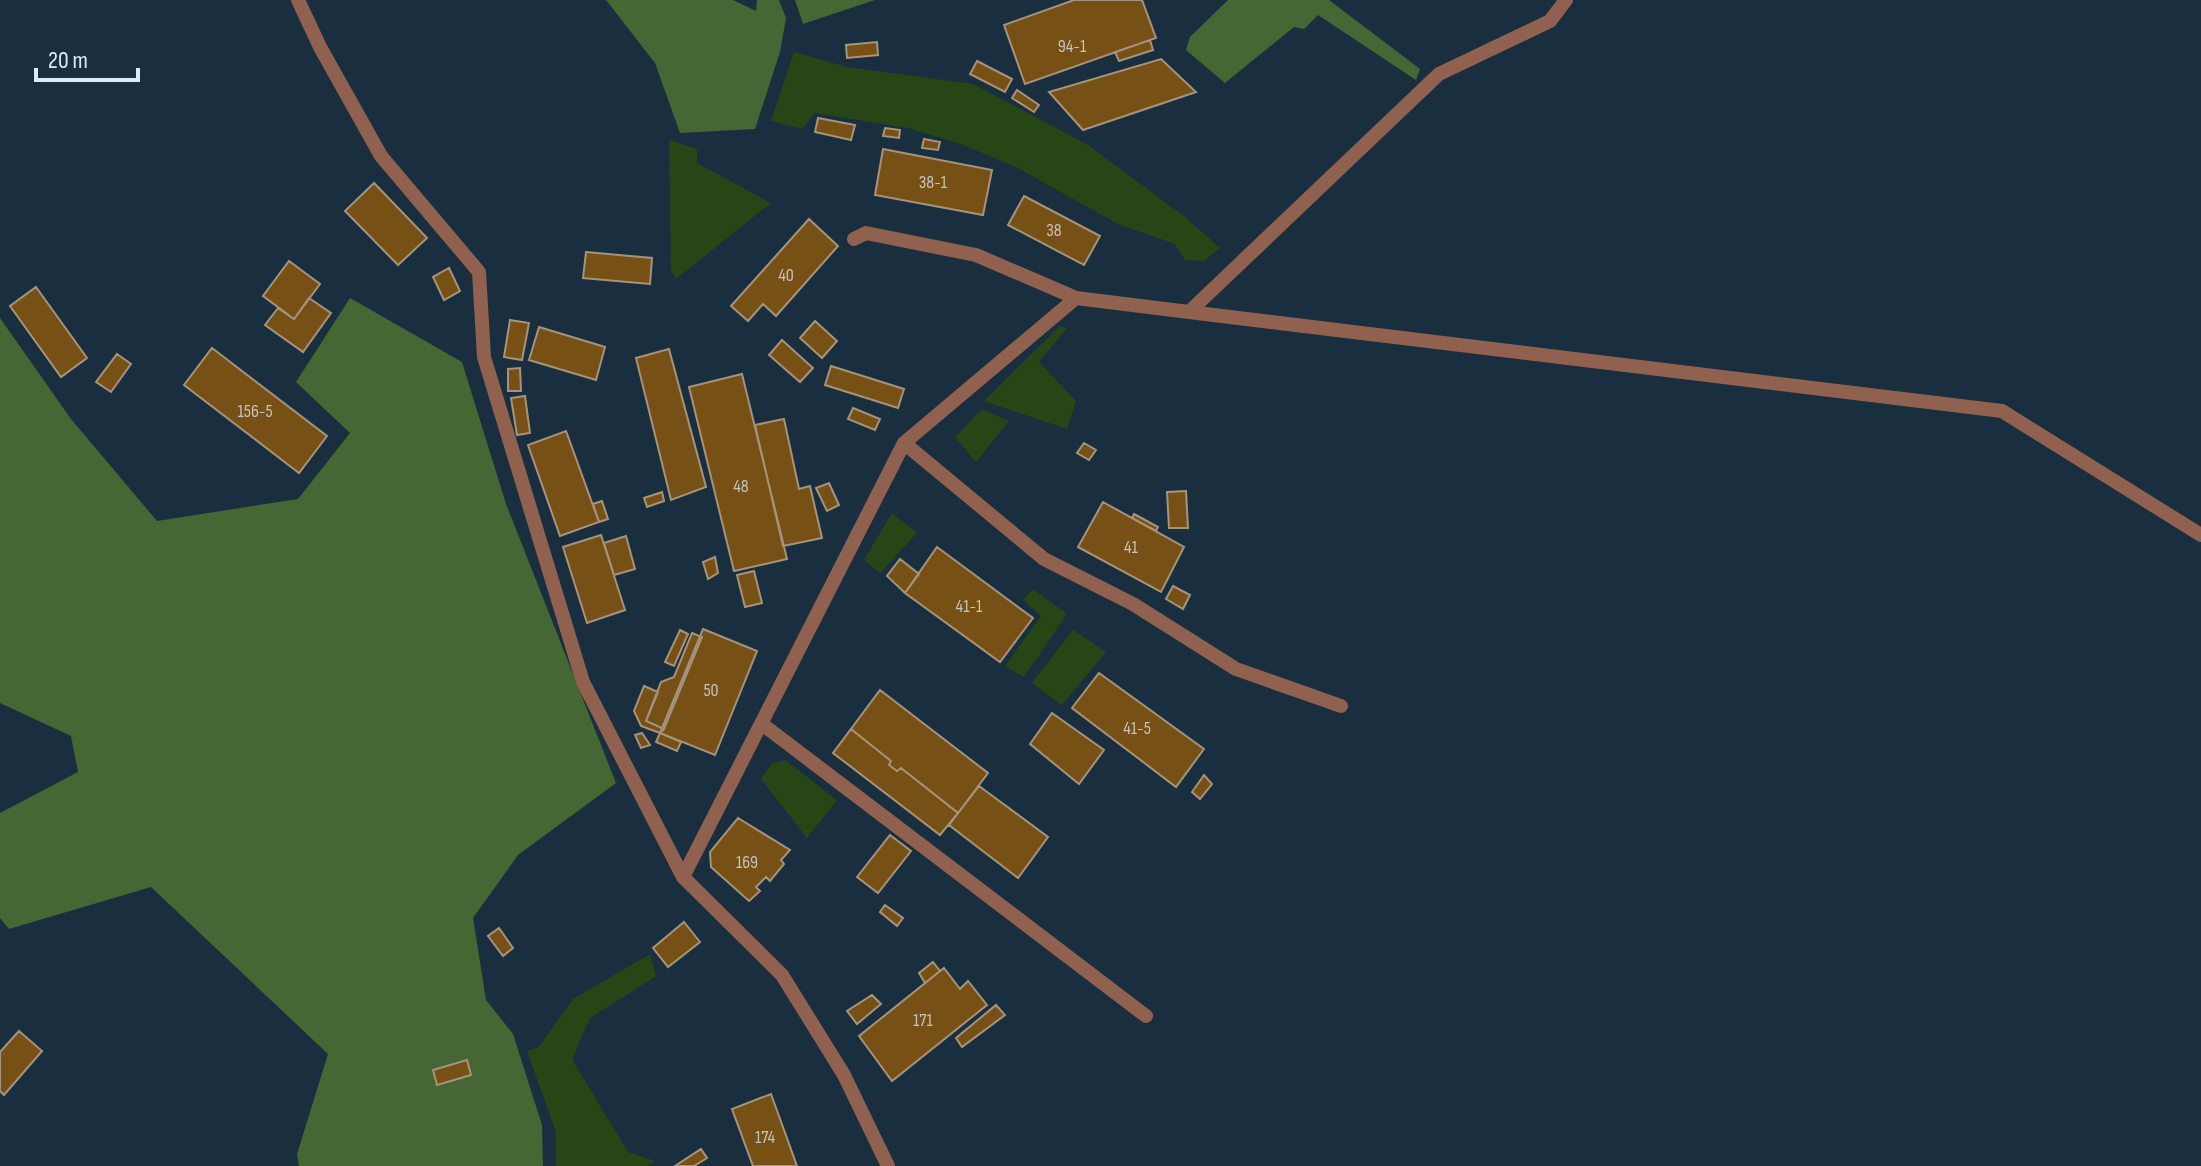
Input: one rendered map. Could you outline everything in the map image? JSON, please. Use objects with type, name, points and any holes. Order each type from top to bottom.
[{"type":"lane","points":[[298,0],[320,47],[381,156],[479,272],[484,357],[583,682],[683,877],[782,975],[844,1075],[888,1166]]},
{"type":"lane","points":[[1189,312],[1439,74],[1550,21],[1566,0]]},
{"type":"lane","points":[[854,239],[866,233],[976,255],[1076,298],[2002,411],[2201,535]]},
{"type":"lane","points":[[683,877],[904,443],[1076,298]]},
{"type":"lane","points":[[904,443],[1044,559],[1133,604],[1236,669],[1341,706]]},
{"type":"lane","points":[[762,724],[1146,1016]]},
{"type":"green space","points":[[606,0],[733,0],[756,11],[757,0],[779,0],[786,18],[780,52],[755,129],[680,133],[655,63]]},
{"type":"green space","points":[[795,0],[875,0],[803,24]]},
{"type":"green space","points":[[1228,0],[1329,0],[1420,69],[1416,80],[1318,15],[1304,29],[1294,27],[1225,83],[1186,50],[1190,37]]},
{"type":"green space","points":[[794,52],[847,67],[973,84],[1088,145],[1185,217],[1220,248],[1204,261],[1185,260],[1175,244],[1118,224],[1014,166],[958,143],[908,128],[814,113],[803,129],[771,121]]},
{"type":"green space","points":[[669,140],[697,149],[697,163],[771,203],[676,279],[671,270]]},
{"type":"green space","points":[[350,298],[462,362],[506,504],[616,783],[518,855],[473,918],[486,1000],[513,1034],[542,1125],[543,1166],[299,1166],[297,1154],[328,1054],[151,887],[9,929],[0,918],[0,813],[78,772],[71,736],[0,703],[0,318],[71,419],[157,521],[298,499],[350,433],[296,382]]},
{"type":"green space","points":[[1060,326],[1067,328],[1039,362],[1076,401],[1067,429],[984,401]]},
{"type":"green space","points":[[982,409],[1009,421],[976,462],[955,437]]},
{"type":"green space","points":[[892,513],[917,533],[880,573],[864,560]]},
{"type":"green space","points":[[1033,589],[1067,614],[1024,677],[1005,666],[1041,616],[1023,600]]},
{"type":"green space","points":[[1073,630],[1106,652],[1062,705],[1032,683]]},
{"type":"green space","points":[[785,760],[837,800],[807,838],[761,779],[772,763]]},
{"type":"green space","points":[[650,954],[656,976],[590,1018],[572,1059],[628,1152],[655,1161],[647,1166],[556,1166],[556,1132],[527,1051],[539,1047],[573,999]]},
{"type":"building","points":[[1074,0],[1142,0],[1156,38],[1025,84],[1004,25]]},
{"type":"building","points":[[1150,40],[1153,50],[1119,61],[1115,52]]},
{"type":"building","points":[[877,42],[878,55],[847,58],[846,45]]},
{"type":"building","points":[[1161,59],[1196,92],[1083,130],[1049,92]]},
{"type":"building","points":[[977,61],[1012,79],[1005,92],[970,74]]},
{"type":"building","points":[[1017,90],[1039,105],[1034,112],[1012,98]]},
{"type":"building","points":[[818,118],[855,125],[851,140],[815,132]]},
{"type":"building","points":[[885,128],[900,130],[899,138],[883,136]]},
{"type":"building","points":[[924,139],[940,142],[938,150],[922,148]]},
{"type":"building","points":[[883,149],[992,170],[983,215],[875,195]]},
{"type":"building","points":[[374,183],[427,238],[398,265],[345,211]]},
{"type":"building","points":[[1024,196],[1100,236],[1084,265],[1008,225]]},
{"type":"building","points":[[809,219],[838,246],[776,316],[763,304],[748,321],[731,306]]},
{"type":"building","points":[[586,252],[652,258],[650,284],[583,278]]},
{"type":"building","points":[[289,261],[320,284],[294,319],[263,296]]},
{"type":"building","points":[[449,268],[460,291],[444,300],[433,277]]},
{"type":"building","points":[[36,287],[87,358],[61,377],[10,306]]},
{"type":"building","points":[[309,298],[331,313],[303,352],[265,325],[278,308],[294,319]]},
{"type":"building","points":[[510,320],[529,323],[522,360],[504,357]]},
{"type":"building","points":[[815,321],[837,341],[822,358],[800,338]]},
{"type":"building","points":[[539,327],[605,347],[596,380],[529,360]]},
{"type":"building","points":[[782,340],[813,368],[800,382],[769,355]]},
{"type":"building","points":[[212,348],[327,436],[299,473],[184,385]]},
{"type":"building","points":[[669,349],[706,487],[671,500],[636,358]]},
{"type":"building","points":[[117,354],[131,364],[111,392],[96,382]]},
{"type":"building","points":[[831,366],[904,389],[898,408],[825,385]]},
{"type":"building","points":[[520,368],[521,391],[508,391],[508,369]]},
{"type":"building","points":[[742,374],[787,559],[734,571],[689,387]]},
{"type":"building","points":[[525,396],[530,433],[517,435],[511,398]]},
{"type":"building","points":[[853,408],[880,419],[875,430],[848,419]]},
{"type":"building","points":[[784,419],[799,489],[810,486],[822,538],[783,546],[755,425]]},
{"type":"building","points":[[566,431],[599,522],[560,536],[528,445]]},
{"type":"building","points":[[1084,443],[1096,450],[1089,460],[1077,453]]},
{"type":"building","points":[[829,483],[839,505],[827,511],[816,488]]},
{"type":"building","points":[[1186,491],[1188,528],[1169,528],[1167,492]]},
{"type":"building","points":[[662,492],[664,501],[647,507],[644,498]]},
{"type":"building","points":[[602,501],[608,519],[599,522],[593,504]]},
{"type":"building","points":[[1103,502],[1184,547],[1161,592],[1078,547]]},
{"type":"building","points":[[1134,514],[1158,527],[1156,531],[1132,518]]},
{"type":"building","points":[[601,535],[625,610],[587,623],[563,547]]},
{"type":"building","points":[[626,536],[635,569],[614,575],[604,543]]},
{"type":"building","points":[[937,547],[1033,618],[1000,662],[905,593]]},
{"type":"building","points":[[715,557],[718,573],[708,579],[703,562]]},
{"type":"building","points":[[900,559],[919,574],[905,593],[887,576]]},
{"type":"building","points":[[754,571],[762,603],[745,607],[737,575]]},
{"type":"building","points":[[1173,586],[1190,595],[1183,609],[1166,599]]},
{"type":"building","points":[[703,629],[757,651],[715,755],[660,733]]},
{"type":"building","points":[[680,630],[688,634],[674,666],[665,662]]},
{"type":"building","points":[[692,633],[702,637],[664,729],[646,721],[661,682],[674,677]]},
{"type":"building","points":[[1099,673],[1204,749],[1176,787],[1072,708]]},
{"type":"building","points":[[644,686],[658,692],[646,721],[664,729],[660,733],[641,726],[634,711]]},
{"type":"building","points":[[880,690],[988,773],[958,813],[901,768],[897,771],[889,765],[891,761],[851,729]]},
{"type":"building","points":[[1052,713],[1104,750],[1079,784],[1030,744]]},
{"type":"building","points":[[851,729],[891,761],[889,765],[897,771],[901,768],[958,813],[940,835],[833,753]]},
{"type":"building","points":[[642,733],[650,745],[641,748],[635,735]]},
{"type":"building","points":[[660,733],[681,742],[677,751],[656,742]]},
{"type":"building","points":[[1204,775],[1212,784],[1200,799],[1192,792]]},
{"type":"building","points":[[979,786],[1048,837],[1018,878],[949,825]]},
{"type":"building","points":[[738,818],[790,850],[781,860],[784,864],[770,881],[766,877],[756,887],[760,891],[749,901],[711,867],[710,852]]},
{"type":"building","points":[[890,835],[911,851],[878,893],[857,877]]},
{"type":"building","points":[[885,905],[903,918],[897,926],[880,912]]},
{"type":"building","points":[[684,922],[700,942],[668,967],[653,948]]},
{"type":"building","points":[[499,928],[513,948],[503,956],[488,936]]},
{"type":"building","points":[[933,962],[940,971],[925,983],[919,973]]},
{"type":"building","points":[[944,968],[960,989],[968,981],[987,1005],[892,1081],[859,1036]]},
{"type":"building","points":[[872,995],[881,1004],[857,1024],[847,1011]]},
{"type":"building","points":[[996,1005],[1005,1015],[962,1047],[956,1038]]},
{"type":"building","points":[[19,1031],[42,1051],[4,1095],[0,1091],[0,1052]]},
{"type":"building","points":[[467,1060],[471,1075],[437,1085],[433,1070]]},
{"type":"building","points":[[771,1094],[797,1166],[753,1166],[732,1109]]},
{"type":"building","points":[[701,1149],[707,1158],[694,1166],[675,1166]]}]
